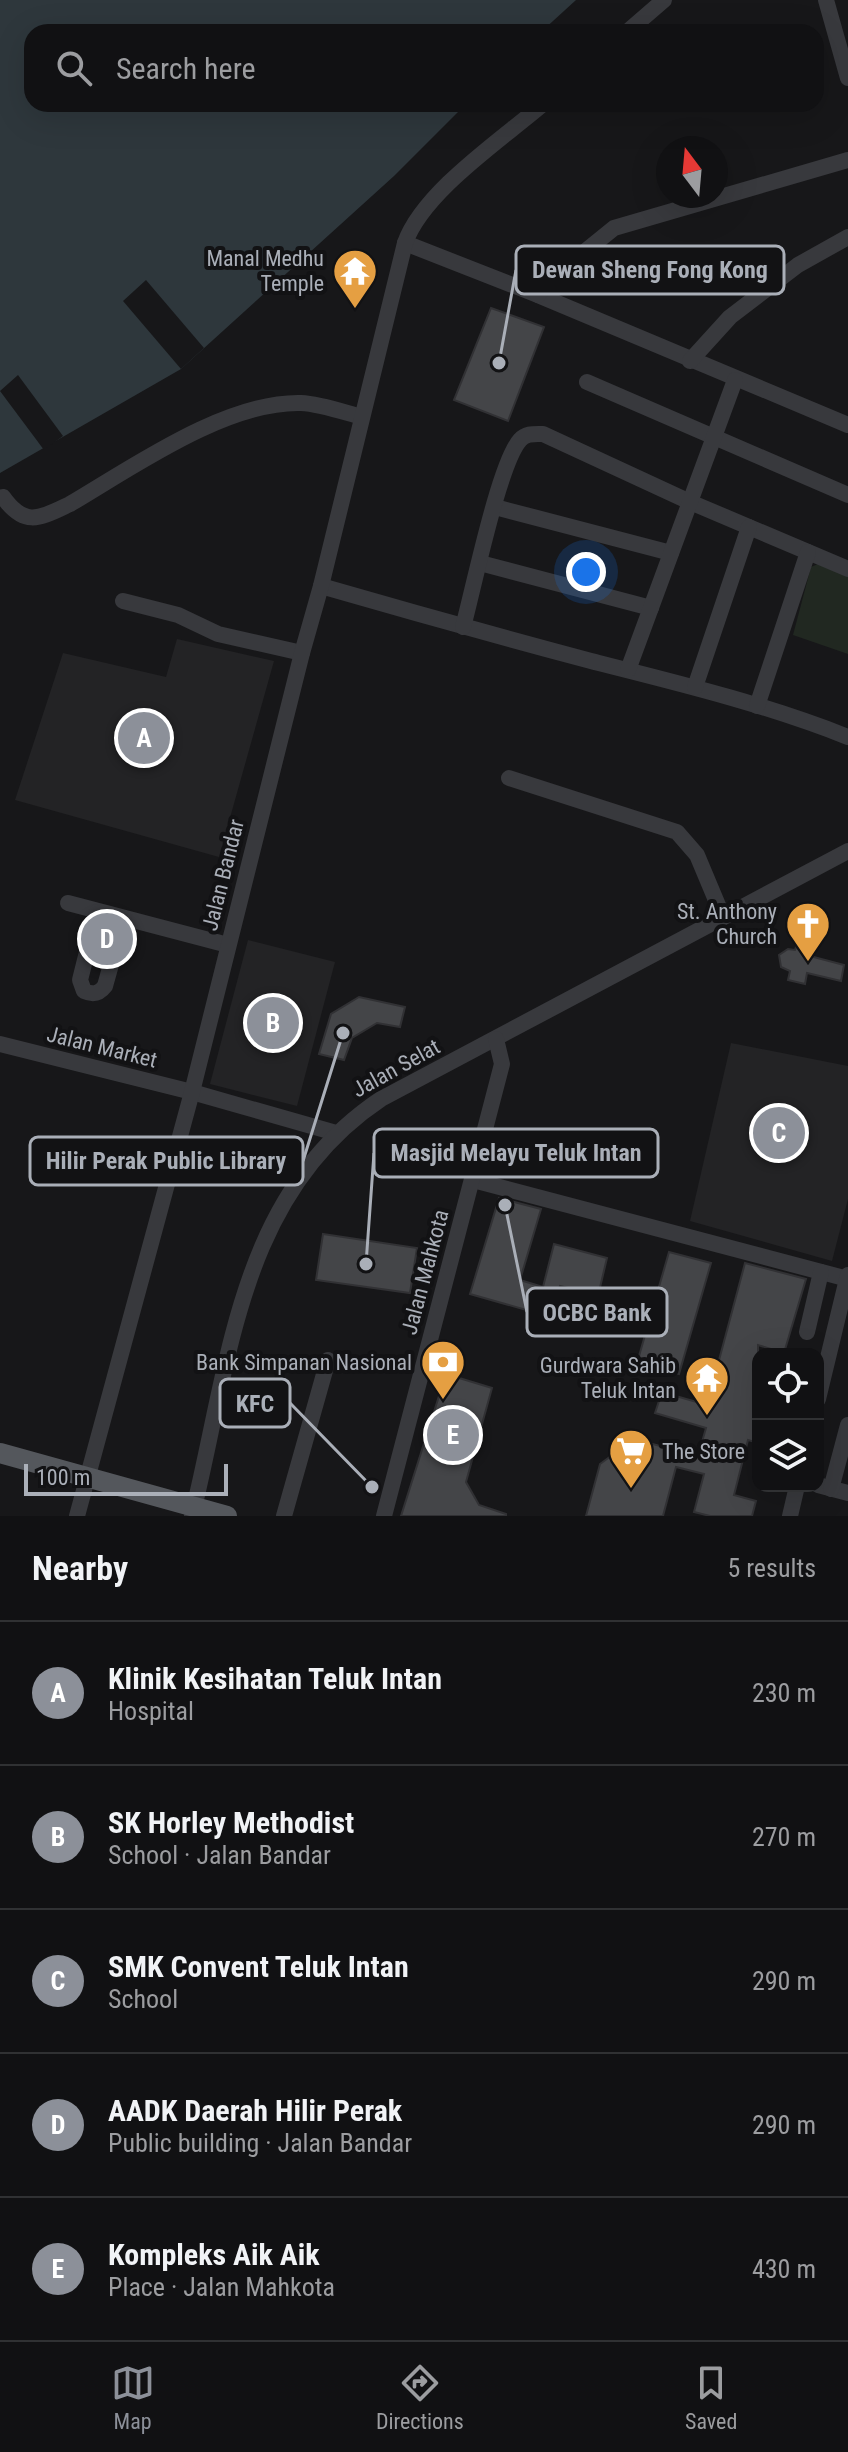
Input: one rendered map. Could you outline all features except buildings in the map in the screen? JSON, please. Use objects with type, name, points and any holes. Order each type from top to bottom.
[{"type":"main road","points":[[0,1453],[87,1476],[193,1511],[227,1516]]},
{"type":"street","points":[[636,24],[664,0]]},
{"type":"street","points":[[826,0],[848,78]]},
{"type":"street","name":"Jalan Bandar","points":[[77,1516],[192,1092],[405,243],[411,225],[436,196],[534,112]]},
{"type":"street","points":[[538,295],[551,279],[614,228],[848,160]]},
{"type":"street","points":[[690,361],[730,317],[798,265],[848,237]]},
{"type":"street","points":[[405,243],[538,295],[848,425]]},
{"type":"street","points":[[628,670],[735,380]]},
{"type":"street","points":[[587,382],[848,495]]},
{"type":"street","points":[[3,497],[14,513],[26,518],[47,515],[205,426],[257,410],[302,403],[362,417]]},
{"type":"street","points":[[463,627],[505,469],[520,439],[531,433],[543,434],[690,502],[848,569]]},
{"type":"street","points":[[495,507],[671,553]]},
{"type":"street","points":[[695,687],[749,527]]},
{"type":"street","points":[[757,706],[808,552]]},
{"type":"street","points":[[480,563],[651,608]]},
{"type":"street","points":[[321,586],[463,627],[695,687],[848,737]]},
{"type":"street","points":[[123,601],[178,615],[218,634],[302,653]]},
{"type":"street","points":[[509,778],[677,832],[697,855],[723,917]]},
{"type":"street","name":"Jalan Selat","points":[[193,1511],[239,1313],[261,1246],[289,1192],[320,1149],[381,1099],[848,851]]},
{"type":"street","points":[[68,903],[228,945]]},
{"type":"street","points":[[97,912],[80,980],[84,991],[90,994],[96,994],[105,986],[124,918]]},
{"type":"street","name":"Jalan Mahkota","points":[[384,1516],[502,1064],[496,1039]]},
{"type":"street","name":"Jalan Market","points":[[0,1044],[192,1092],[336,1133]]},
{"type":"street","points":[[473,1180],[848,1278],[824,1375]]},
{"type":"street","points":[[807,1332],[821,1272]]},
{"type":"street","points":[[284,1516],[328,1360]]},
{"type":"street","points":[[848,1425],[824,1487],[848,1493]]},
{"type":"street","points":[[790,1516],[796,1492]]},
{"type":"shaded area","points":[[0,0],[576,0],[550,24],[24,24],[24,112],[458,112],[394,176],[181,369],[0,473]]},
{"type":"shaded area","points":[[818,564],[848,576],[848,654],[793,635],[811,567]]},
{"type":"shaded area","points":[[177,639],[274,661],[219,857],[15,800],[63,653],[166,677]]},
{"type":"shaded area","points":[[248,940],[335,962],[297,1106],[210,1084]]},
{"type":"shaded area","points":[[731,1043],[848,1066],[848,1199],[832,1261],[690,1221]]},
{"type":"pier","points":[[146,280],[204,348],[181,369],[123,301]]},
{"type":"pier","points":[[18,375],[63,436],[44,450],[0,391]]},
{"type":"place","name":"Manal Medhu Temple","points":[[355,310]]},
{"type":"place","name":"Dewan Sheng Fong Kong","points":[[499,363]]},
{"type":"place","name":"Klinik Kesihatan Teluk Intan","points":[[144,738]]},
{"type":"place","name":"AADK Daerah Hilir Perak","points":[[107,939]]},
{"type":"place","name":"St. Anthony Church","points":[[808,963]]},
{"type":"place","name":"SK Horley Methodist","points":[[273,1023]]},
{"type":"place","name":"Hilir Perak Public Library","points":[[343,1033]]},
{"type":"place","name":"SMK Convent Teluk Intan","points":[[779,1133]]},
{"type":"place","name":"OCBC Bank","points":[[505,1205]]},
{"type":"place","name":"Masjid Melayu Teluk Intan","points":[[366,1264]]},
{"type":"place","name":"Bank Simpanan Nasional","points":[[443,1401]]},
{"type":"place","name":"Gurdwara Sahib Teluk Intan","points":[[707,1417]]},
{"type":"place","name":"Kompleks Aik Aik","points":[[453,1435]]},
{"type":"place","name":"KFC","points":[[372,1487]]},
{"type":"place","name":"The Store","points":[[631,1490]]}]
